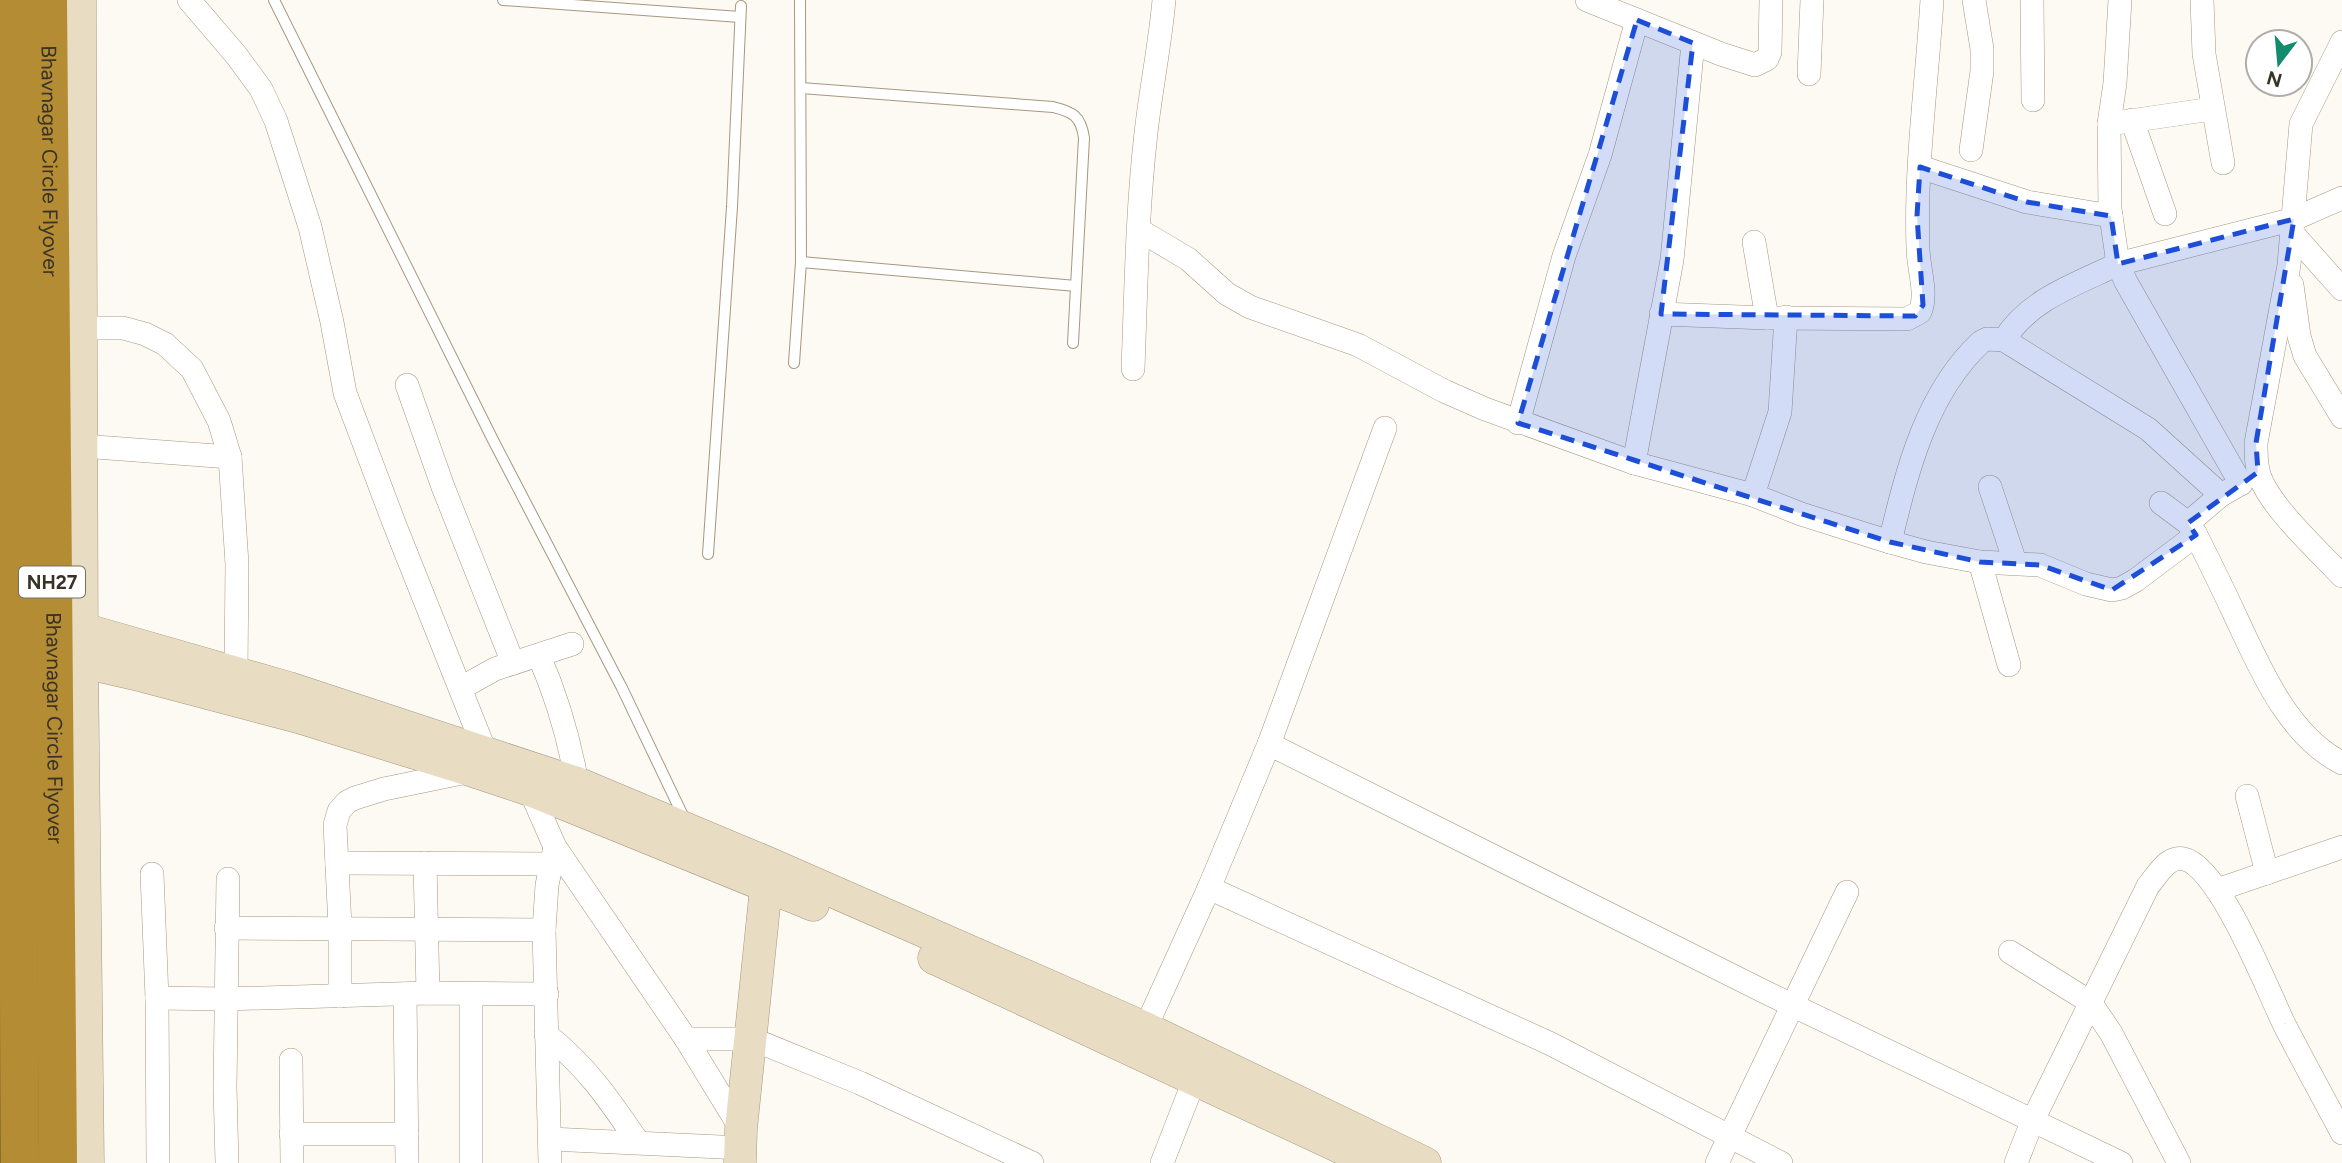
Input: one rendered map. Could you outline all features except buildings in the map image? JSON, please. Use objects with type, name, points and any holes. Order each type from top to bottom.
[{"type":"highway","name":"Bhavnagar Circle Flyover","points":[[13,0],[20,1163]]},
{"type":"highway","name":"Bhavnagar Circle Flyover","points":[[48,0],[58,1163]]},
{"type":"street","points":[[80,0],[82,662],[88,1163]]},
{"type":"street","points":[[189,0],[243,63],[261,89],[276,121],[310,227],[345,393],[461,688],[479,761]]},
{"type":"street","points":[[1133,369],[1146,132],[1164,0]]},
{"type":"street","points":[[1587,0],[1755,65],[1767,59],[1770,52],[1771,0]]},
{"type":"street","points":[[1809,74],[1812,0]]},
{"type":"street","points":[[1661,314],[1907,319],[1920,312],[1923,297],[1918,267],[1917,216],[1932,0]]},
{"type":"street","points":[[1971,150],[1982,71],[1982,49],[1974,0]]},
{"type":"street","points":[[2032,0],[2033,100]]},
{"type":"street","points":[[2120,0],[2115,83],[2109,124],[2111,216],[2119,264],[2126,282],[2240,484]]},
{"type":"street","points":[[2202,0],[2204,54],[2223,163]]},
{"type":"street","points":[[1518,422],[1564,256],[1600,155],[1637,20]]},
{"type":"street","points":[[1139,230],[1188,259],[1227,293],[1250,307],[1358,345],[1444,391],[1518,422],[1634,463],[1754,495],[1801,514],[1890,542],[1980,562],[2040,565],[2086,584],[2112,590],[2136,580],[2240,484],[2256,443],[2289,265],[2301,124],[2342,42]]},
{"type":"street","points":[[1634,463],[1672,260],[1693,43]]},
{"type":"street","points":[[2109,124],[2212,109]]},
{"type":"street","points":[[2132,120],[2165,214]]},
{"type":"street","points":[[1920,167],[2027,202],[2111,216]]},
{"type":"street","points":[[2004,340],[2013,325],[2041,302],[2119,264],[2293,226],[2342,198]]},
{"type":"street","points":[[2293,226],[2342,289]]},
{"type":"street","points":[[1754,242],[1776,317],[1780,412],[1754,495]]},
{"type":"street","points":[[2289,265],[2299,336],[2305,356],[2342,417]]},
{"type":"street","points":[[82,328],[123,328],[145,334],[165,344],[192,369],[219,421],[230,457],[237,564],[236,673]]},
{"type":"street","points":[[1890,542],[1905,479],[1935,402],[1981,342],[1987,339],[2004,340],[2281,510],[2342,576]]},
{"type":"street","points":[[407,384],[443,487],[513,663]]},
{"type":"street","points":[[1140,1040],[1209,888],[1269,744],[1385,428]]},
{"type":"street","points":[[82,446],[230,457]]},
{"type":"street","points":[[1990,487],[2015,562]]},
{"type":"street","points":[[2161,503],[2192,529],[2274,695],[2315,746],[2342,763]]},
{"type":"street","points":[[1980,562],[2009,665]]},
{"type":"street","points":[[83,629],[236,673],[479,761],[530,790],[767,874]]},
{"type":"street","points":[[461,688],[513,663],[572,643]]},
{"type":"street","points":[[539,656],[570,742],[577,783]]},
{"type":"street","points":[[82,662],[298,717],[577,783],[689,829],[873,930],[1140,1040],[1198,1068],[1374,1163]]},
{"type":"street","points":[[1269,744],[1792,1004],[2121,1163]]},
{"type":"street","points":[[340,996],[335,825],[339,811],[346,802],[479,761]]},
{"type":"street","points":[[530,790],[552,856],[686,1040],[741,1147]]},
{"type":"street","points":[[2247,796],[2267,873]]},
{"type":"street","points":[[2217,890],[2342,847]]},
{"type":"street","points":[[337,863],[425,863],[552,856]]},
{"type":"street","points":[[550,1163],[544,930],[552,856]]},
{"type":"street","points":[[2016,1163],[2032,1122],[2148,886],[2164,866],[2174,859],[2185,859],[2200,868],[2231,912],[2285,1025],[2342,1133]]},
{"type":"street","points":[[425,863],[428,993]]},
{"type":"street","points":[[152,874],[157,998],[158,1163]]},
{"type":"street","points":[[741,1147],[767,874]]},
{"type":"street","points":[[227,1163],[225,999],[228,879]]},
{"type":"street","points":[[1209,888],[1551,1044],[1782,1163]]},
{"type":"street","points":[[1717,1163],[1847,891]]},
{"type":"street","points":[[226,928],[544,930]]},
{"type":"street","points":[[2010,952],[2090,1002],[2111,1033],[2179,1163]]},
{"type":"street","points":[[157,998],[225,999],[428,993],[547,994]]},
{"type":"street","points":[[405,994],[407,1163]]},
{"type":"street","points":[[471,994],[471,1163]]},
{"type":"street","points":[[546,1034],[593,1077],[638,1142]]},
{"type":"street","points":[[686,1040],[752,1039],[860,1083],[1032,1163]]},
{"type":"street","points":[[291,1060],[292,1163]]},
{"type":"street","points":[[1162,1163],[1198,1068]]},
{"type":"street","points":[[1198,1068],[1425,1163]]},
{"type":"street","points":[[291,1134],[407,1133]]},
{"type":"street","points":[[550,1139],[741,1147]]},
{"type":"lane","points":[[274,0],[493,440],[622,688],[689,829]]},
{"type":"lane","points":[[503,0],[740,12],[732,208],[708,554]]},
{"type":"lane","points":[[794,363],[800,262],[800,0]]},
{"type":"lane","points":[[801,88],[1053,107],[1071,112],[1082,124],[1084,138],[1073,344]]},
{"type":"lane","points":[[800,262],[1076,286]]},
{"type":"highlighted area","points":[[1637,20],[1693,43],[1661,314],[1915,316],[1923,305],[1917,216],[1920,167],[2027,202],[2111,216],[2118,264],[2294,219],[2256,443],[2258,472],[2188,523],[2196,535],[2112,590],[2040,565],[1980,562],[1890,542],[1518,423]]}]
